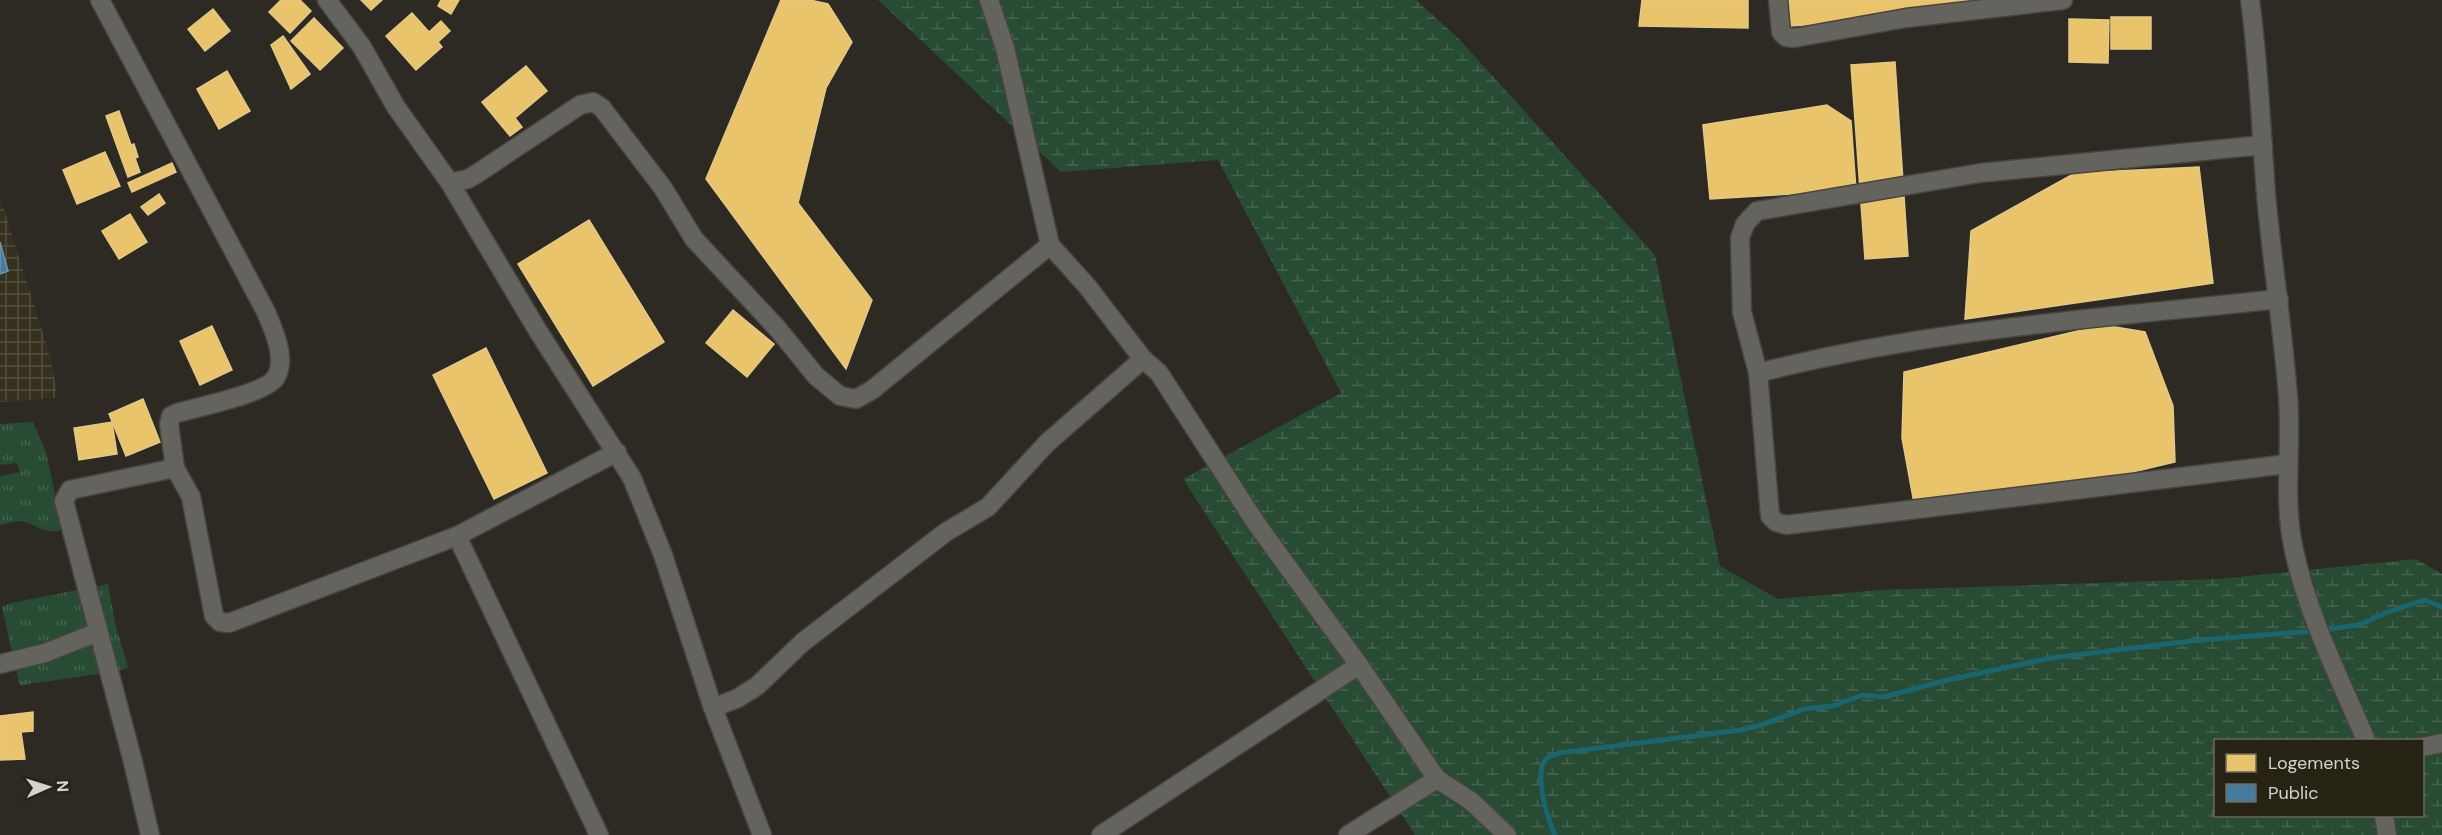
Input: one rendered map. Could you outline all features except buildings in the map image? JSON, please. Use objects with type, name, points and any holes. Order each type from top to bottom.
[{"type":"street","points":[[100,0],[265,310],[276,336],[279,361],[277,376],[267,386],[247,394],[177,413],[171,417],[169,424],[175,468],[191,497],[214,616],[219,622],[229,623],[457,536],[617,452]]},
{"type":"street","points":[[327,0],[362,47],[396,107],[450,183],[538,331],[632,477],[663,555],[713,708],[762,835]]},
{"type":"street","points":[[988,0],[1005,48],[1050,245],[1087,286],[1143,359],[1159,373],[1256,523],[1359,665],[1437,779],[1471,801],[1507,835]]},
{"type":"street","points":[[1778,0],[1781,32],[1786,37],[1794,38],[1906,18],[2063,0]]},
{"type":"street","points":[[2250,0],[2257,48],[2266,195],[2279,299],[2290,422],[2287,511],[2293,546],[2309,606],[2365,739]]},
{"type":"street","points":[[450,183],[468,179],[580,105],[593,102],[602,108],[663,188],[694,239],[777,328],[816,376],[840,396],[856,399],[872,390],[1050,245]]},
{"type":"street","points":[[2263,145],[1980,172],[1757,211],[1745,224],[1740,238],[1742,312],[1758,373],[1770,516],[1776,522],[1786,525],[2288,464]]},
{"type":"street","points":[[1758,373],[1860,349],[2045,324],[2279,299]]},
{"type":"street","points":[[713,708],[738,698],[757,686],[803,642],[946,532],[988,507],[1047,442],[1143,359]]},
{"type":"street","points":[[150,835],[64,501],[70,490],[175,468]]},
{"type":"street","points":[[457,536],[599,835]]},
{"type":"street","points":[[0,664],[45,653],[98,632]]},
{"type":"street","points":[[1101,835],[1359,665]]},
{"type":"street","points":[[2424,746],[2442,742]]},
{"type":"street","points":[[1348,835],[1437,779]]},
{"type":"street","points":[[2384,817],[2387,835]]},
{"type":"shaded area","points":[[0,197],[51,359],[56,388],[55,398],[0,402]]},
{"type":"green space","points":[[878,0],[1416,0],[1459,39],[1655,255],[1720,566],[1778,599],[1879,590],[2219,579],[2416,559],[2442,574],[2442,835],[1415,835],[1183,479],[1341,393],[1218,160],[1061,172]]},
{"type":"green space","points":[[33,422],[46,452],[62,526],[59,531],[44,530],[20,521],[0,525],[0,476],[20,472],[17,463],[0,465],[0,424]]},
{"type":"green space","points":[[108,584],[115,623],[128,667],[120,671],[19,684],[2,607],[11,603]]},
{"type":"waterway","points":[[2324,630],[2362,624],[2385,613],[2424,600],[2442,607]]},
{"type":"waterway","points":[[1555,835],[1543,797],[1541,775],[1546,759],[1559,753],[1741,730],[1804,709],[1833,706],[1863,695],[1884,697],[1943,681],[2051,658],[2191,641],[2314,631]]}]
